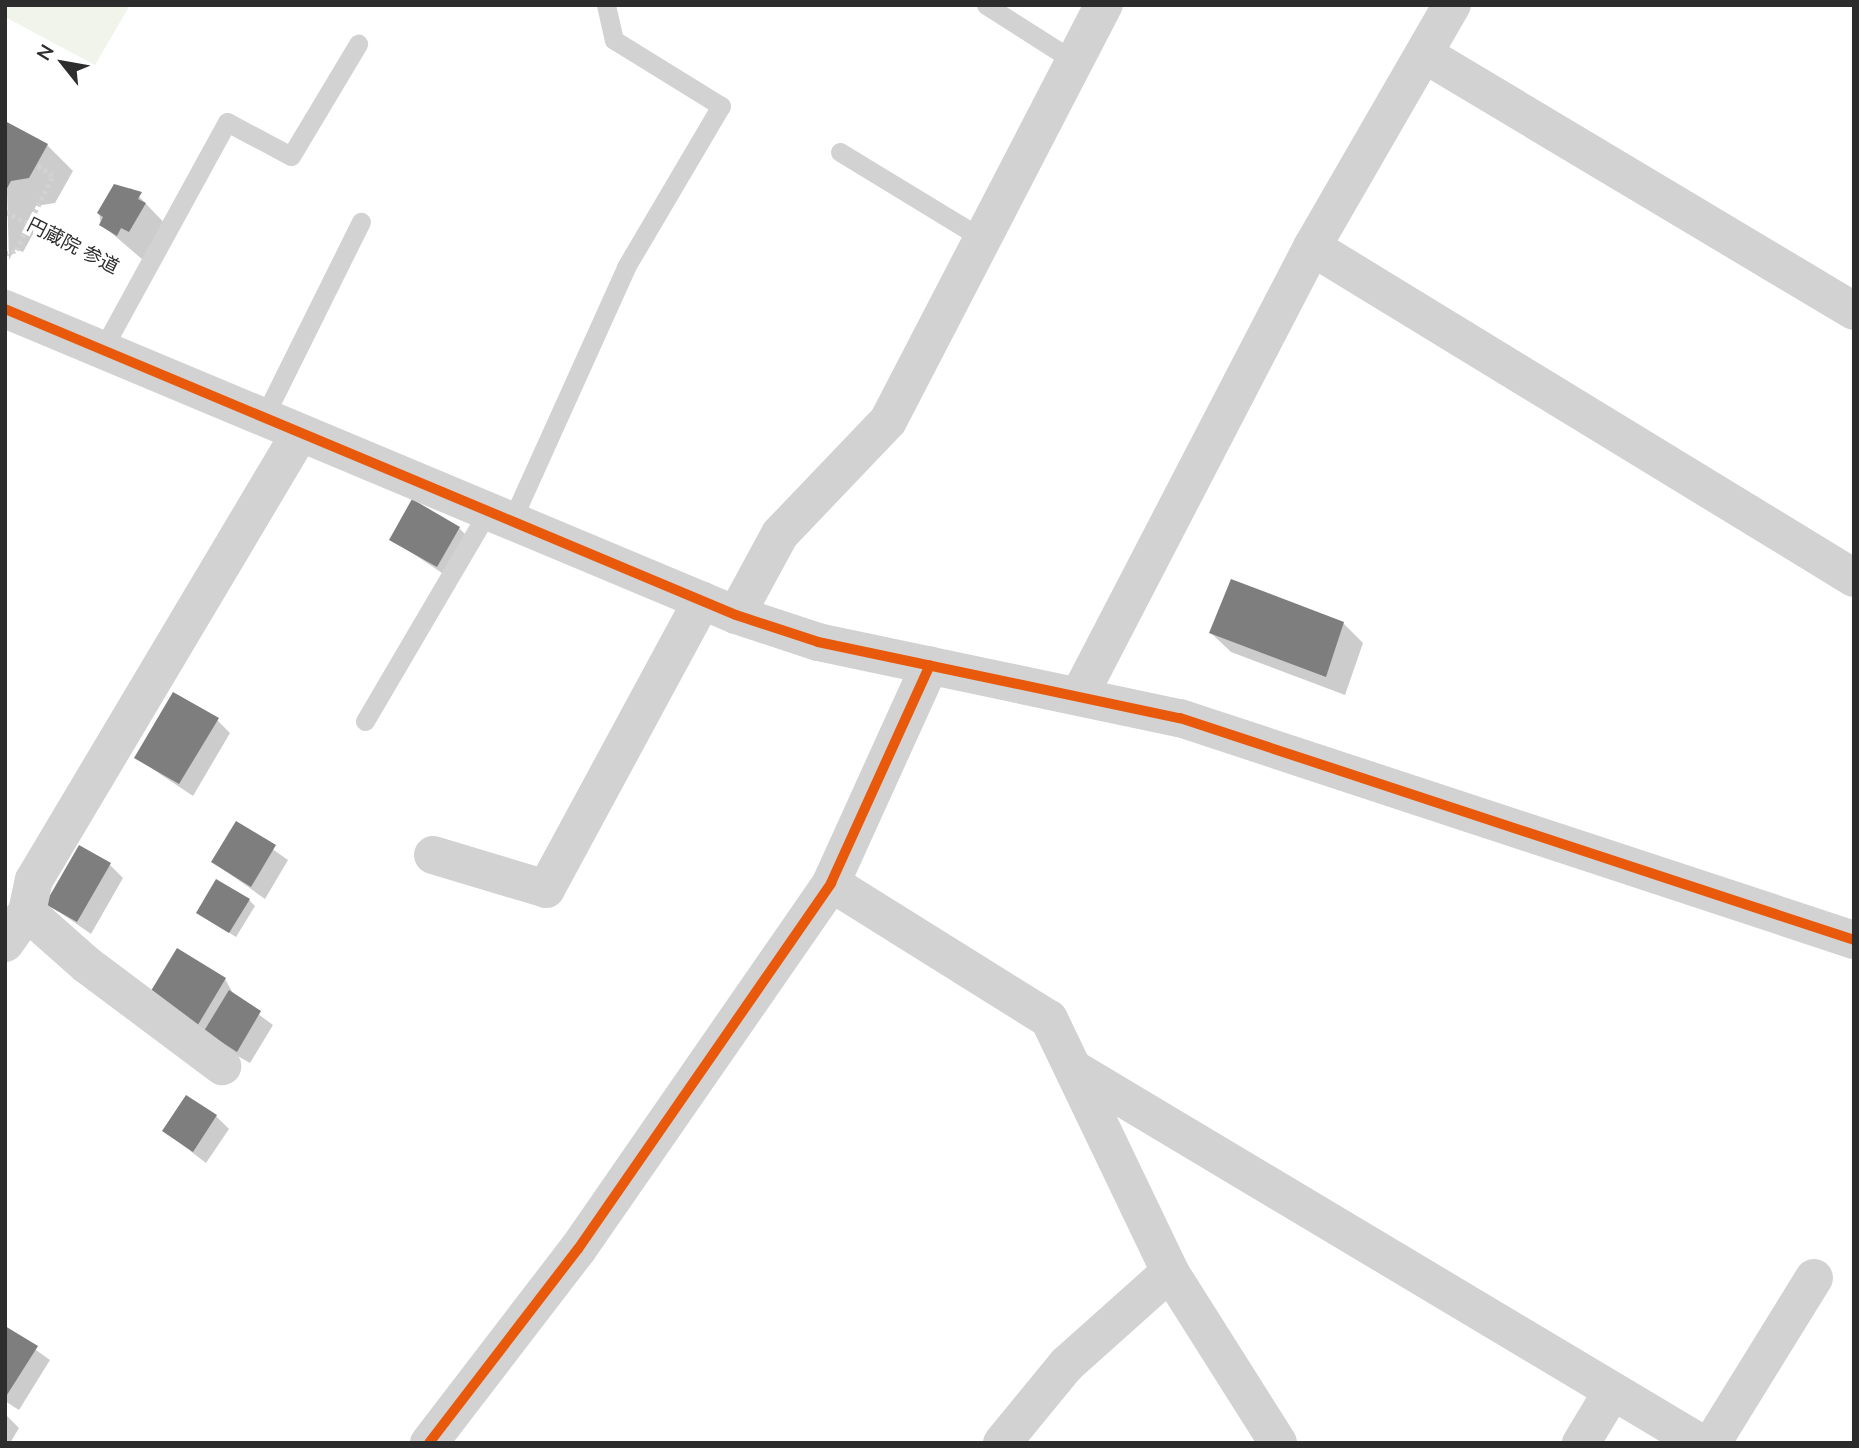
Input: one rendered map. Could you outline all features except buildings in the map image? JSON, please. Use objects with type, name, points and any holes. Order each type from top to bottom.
[{"type":"street","points":[[433,855],[546,889],[719,608],[780,534],[888,421],[1104,5]]},
{"type":"street","points":[[1080,694],[1312,247],[1452,5]]},
{"type":"street","points":[[1424,54],[1854,311]]},
{"type":"street","points":[[1312,247],[1854,578]]},
{"type":"street","points":[[5,309],[101,352],[501,515],[719,608],[818,642],[1080,694],[1180,718],[1854,940]]},
{"type":"street","points":[[5,943],[27,912],[34,880],[300,433]]},
{"type":"street","points":[[429,1443],[578,1249],[831,883],[930,665]]},
{"type":"street","points":[[831,883],[1049,1019],[1170,1272],[1278,1443]]},
{"type":"street","points":[[27,912],[87,965],[222,1066]]},
{"type":"street","points":[[1074,1069],[1700,1443]]},
{"type":"street","points":[[1002,1443],[1068,1364],[1170,1272]]},
{"type":"street","points":[[1712,1443],[1814,1278]]},
{"type":"street","points":[[1581,1443],[1612,1392]]},
{"type":"lane","points":[[365,721],[501,515],[626,267],[721,106],[614,40],[606,5]]},
{"type":"lane","points":[[986,5],[1074,61]]},
{"type":"lane","points":[[101,352],[227,122],[291,156],[358,44]]},
{"type":"lane","points":[[840,152],[983,239]]},
{"type":"lane","points":[[264,417],[361,222]]},
{"type":"path","points":[[5,254],[16,250],[53,175],[36,165]]},
{"type":"shaded area","points":[[5,5],[130,5],[95,65],[5,17]]},
{"type":"cycle path","points":[[5,309],[736,615],[818,642],[1180,718],[1854,940]]},
{"type":"cycle path","points":[[429,1443],[578,1249],[831,883],[930,665]]}]
